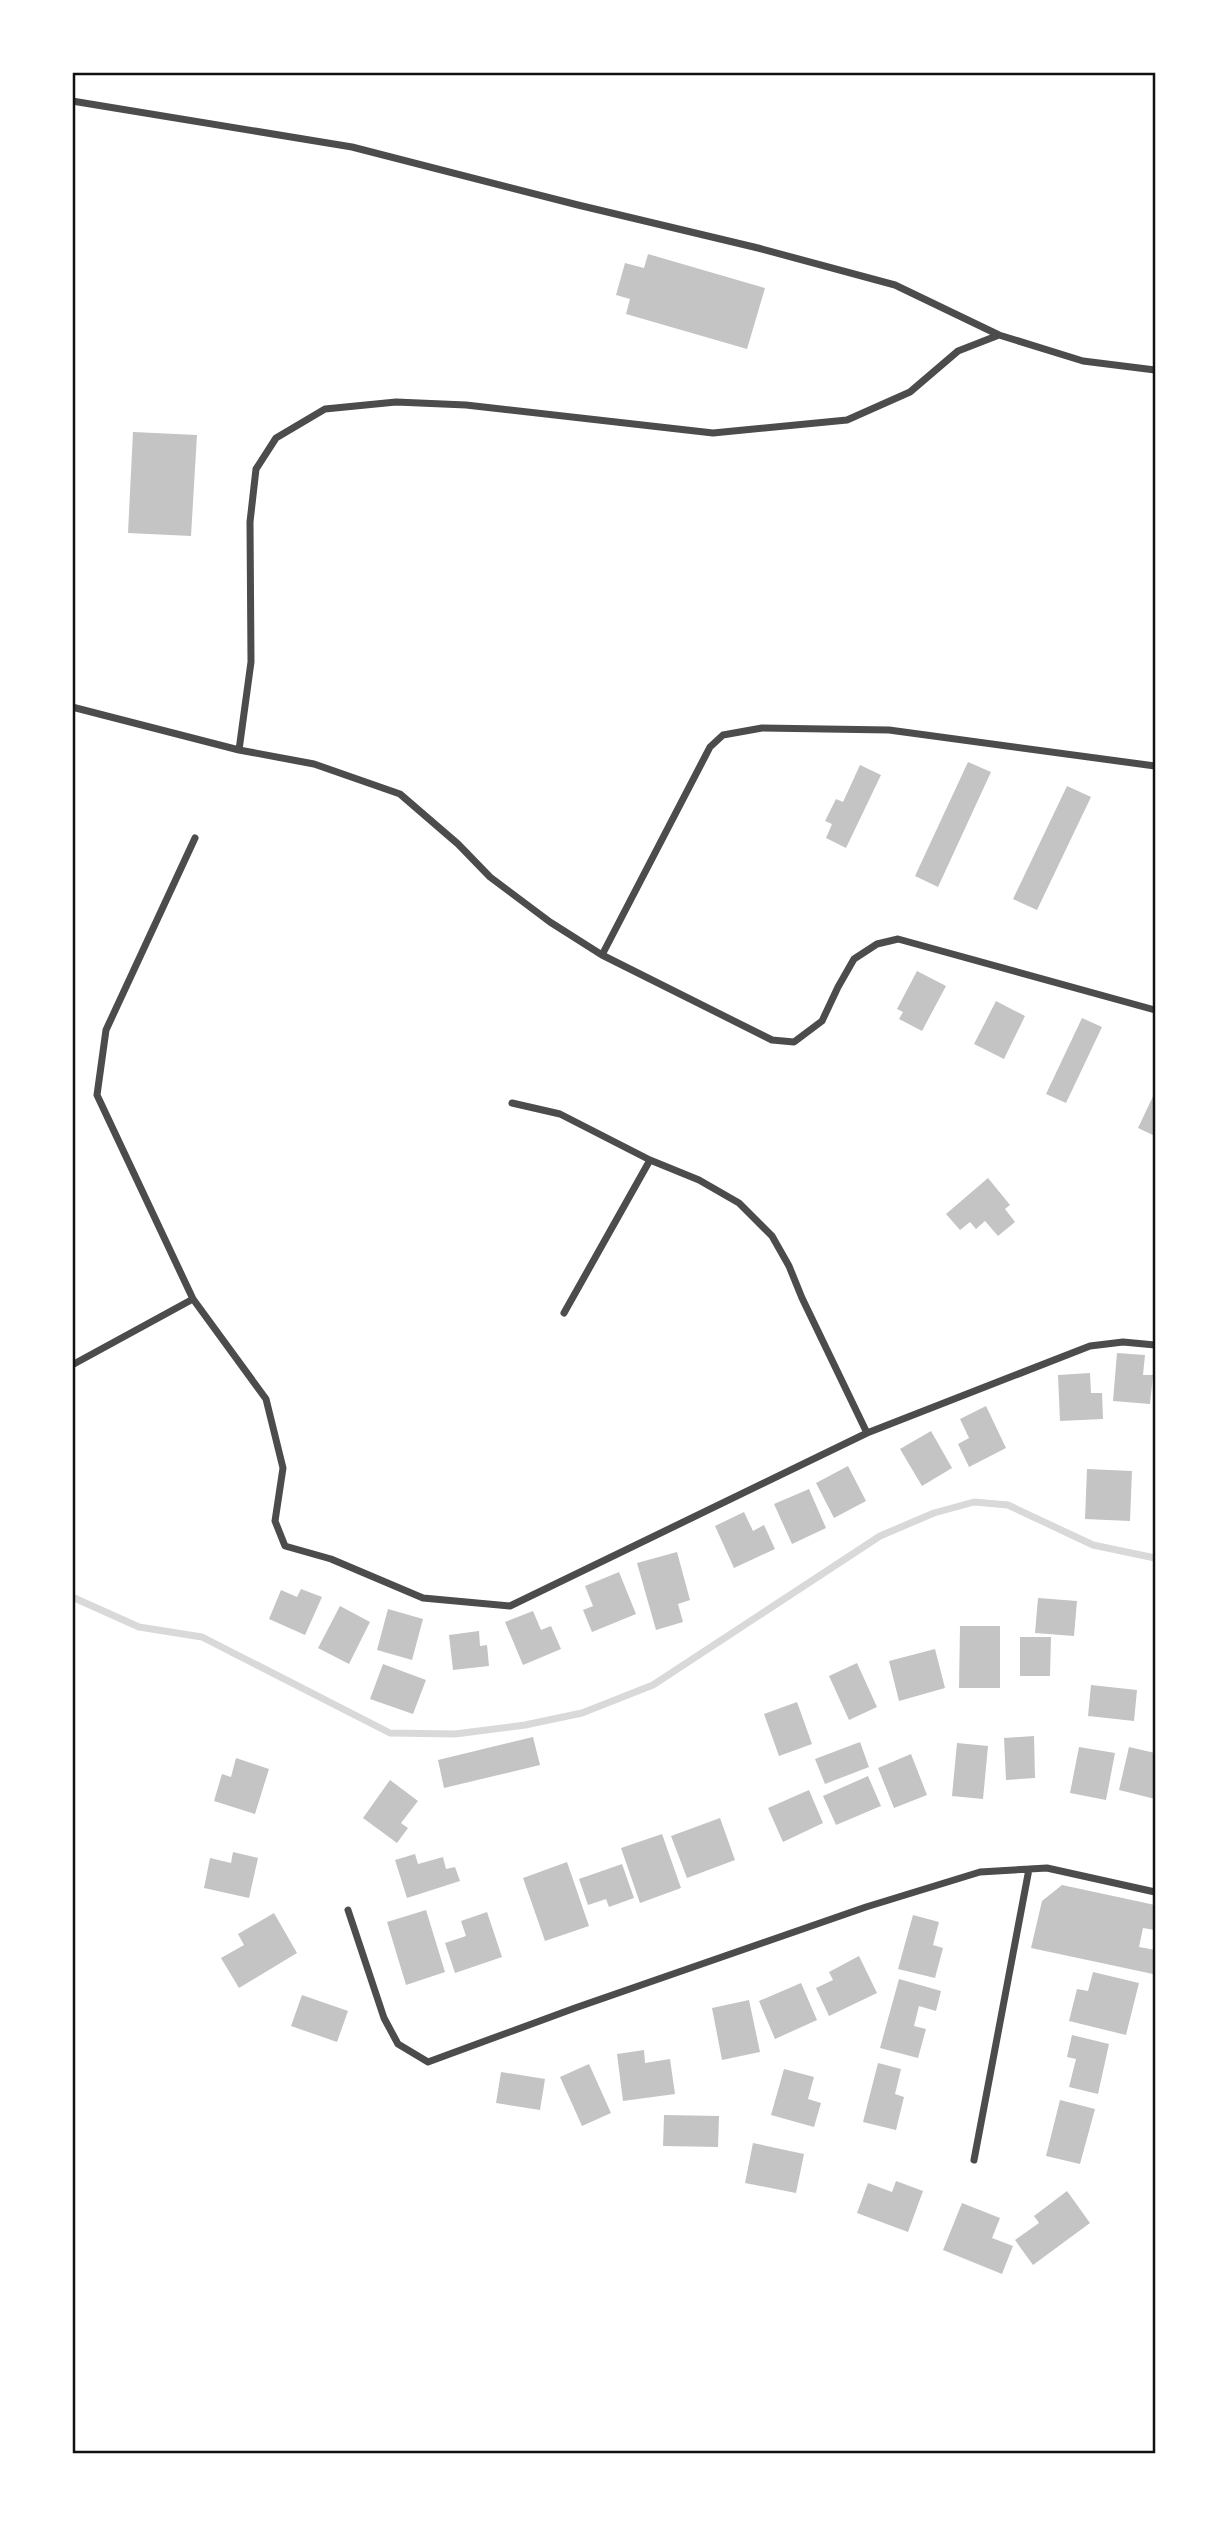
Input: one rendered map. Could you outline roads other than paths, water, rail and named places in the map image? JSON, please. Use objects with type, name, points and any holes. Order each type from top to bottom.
[{"type":"street","points":[[72,101],[352,148],[758,248],[895,285],[999,335],[1083,361],[1155,370]]},
{"type":"street","points":[[239,750],[251,662],[250,523],[256,469],[276,438],[325,409],[396,402],[466,405],[713,433],[847,420],[910,392],[958,351],[999,335]]},
{"type":"street","points":[[72,707],[239,750],[314,764],[400,794],[458,844],[490,877],[601,956],[772,1040],[794,1042],[822,1021],[854,959],[877,944],[898,939],[1155,1010]]},
{"type":"street","points":[[601,956],[710,747],[723,736],[762,728],[889,730],[1155,766]]},
{"type":"street","points":[[195,838],[106,1030],[97,1095],[193,1299],[266,1399],[283,1468],[275,1521],[285,1546],[331,1559],[423,1598],[510,1606],[867,1433],[1090,1346],[1123,1342],[1155,1345]]},
{"type":"street","points":[[512,1103],[560,1114],[650,1160],[699,1180],[739,1203],[772,1236],[789,1266],[867,1433]]},
{"type":"street","points":[[564,1313],[650,1160]]},
{"type":"street","points":[[72,1365],[193,1299]]},
{"type":"street","points":[[348,1910],[384,2018],[398,2044],[428,2062],[575,2007],[866,1907],[981,1872],[1047,1868],[1155,1892]]},
{"type":"street","points":[[974,2160],[1029,1869]]},
{"type":"waterway","points":[[72,1597],[139,1627],[202,1637],[390,1733],[455,1734],[525,1725],[582,1713],[653,1685],[880,1536],[934,1513],[974,1502],[1008,1505],[1093,1545],[1155,1558]]}]
